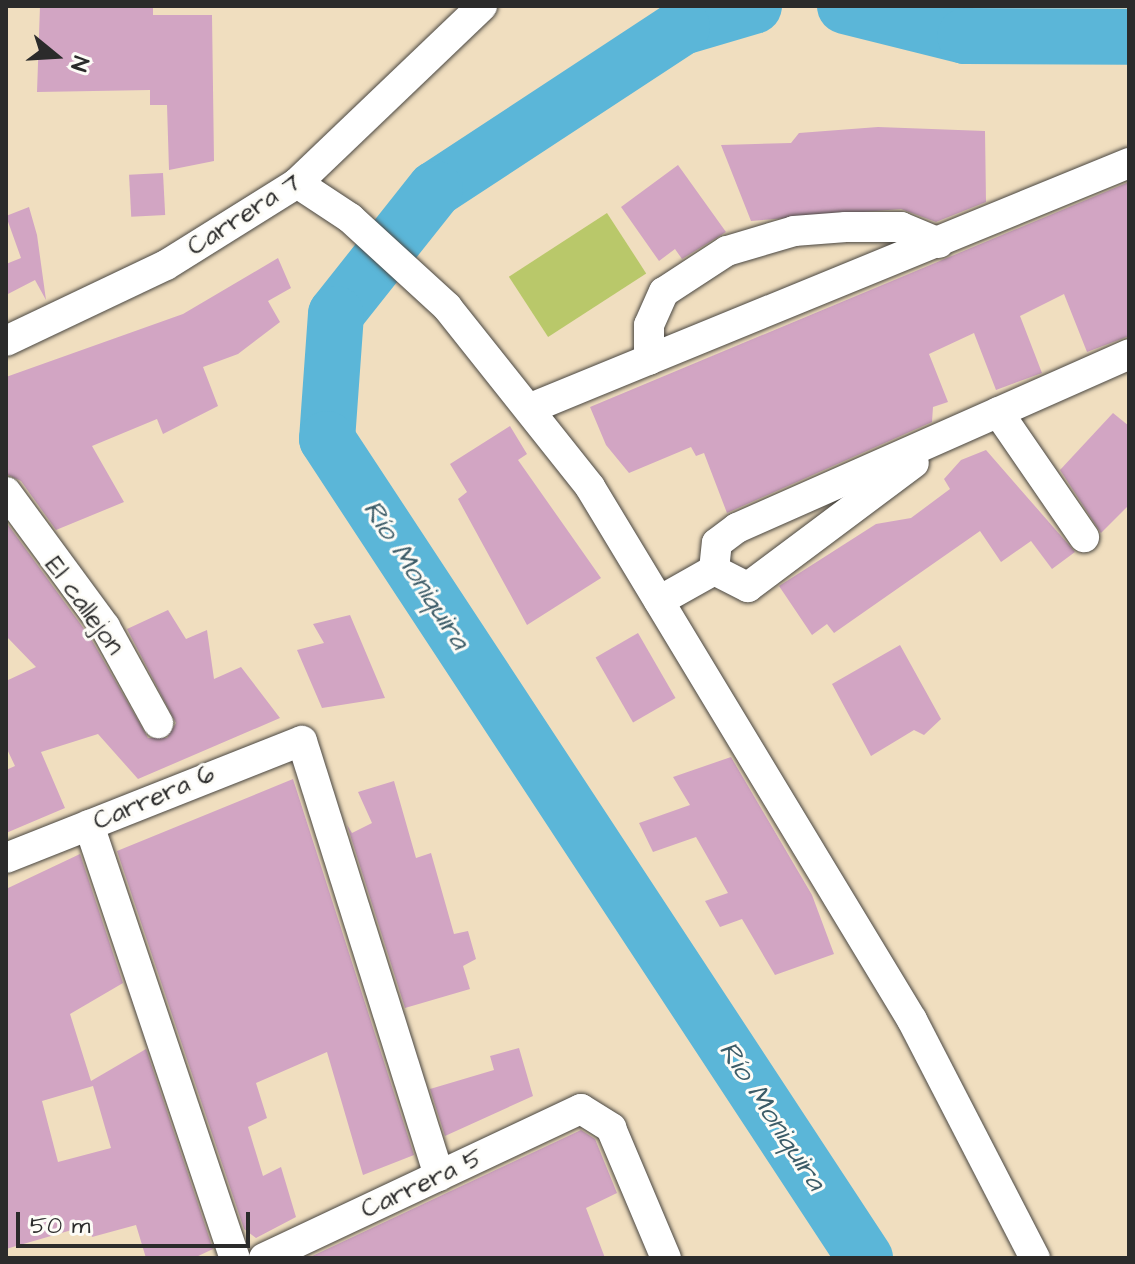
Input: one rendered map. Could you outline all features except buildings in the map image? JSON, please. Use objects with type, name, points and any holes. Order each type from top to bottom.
[{"type":"street","name":"Carrera 7","points":[[6,341],[166,265],[297,183],[482,6]]},
{"type":"street","points":[[531,408],[1129,163]]},
{"type":"street","points":[[297,183],[350,218],[447,307],[531,408],[590,487],[912,1020],[1035,1258]]},
{"type":"street","points":[[649,360],[649,325],[664,292],[727,251],[794,231],[846,227],[901,227],[939,243]]},
{"type":"street","points":[[714,570],[717,543],[737,528],[1129,354]]},
{"type":"street","points":[[998,412],[1084,537]]},
{"type":"street","points":[[714,570],[748,587],[959,431]]},
{"type":"street","name":"El callejon","points":[[6,492],[105,627],[158,723]]},
{"type":"street","points":[[659,601],[714,570]]},
{"type":"street","name":"Carrera 6","points":[[6,858],[302,741],[439,1176]]},
{"type":"street","points":[[89,825],[235,1258]]},
{"type":"street","name":"Carrera 5","points":[[264,1258],[581,1109],[611,1128],[666,1258]]},
{"type":"green space","points":[[607,213],[646,273],[548,337],[509,277]]},
{"type":"waterway","name":"Río Moniquira","points":[[754,6],[682,27],[435,189],[336,314],[327,439],[865,1258]]},
{"type":"waterway","name":"Río Moniquira","points":[[845,6],[965,36],[1129,37]]}]
